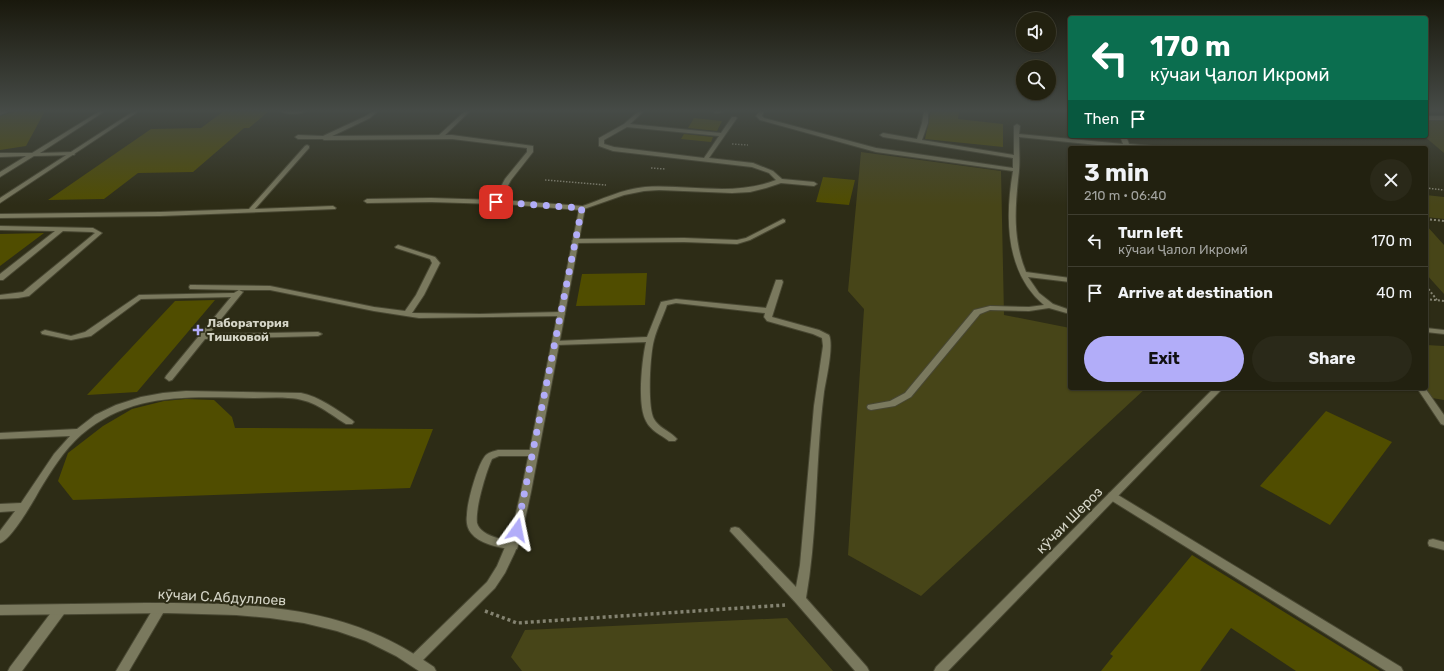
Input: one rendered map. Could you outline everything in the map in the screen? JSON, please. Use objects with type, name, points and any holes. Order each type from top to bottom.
[{"type":"street","points":[[0,175],[53,142]]},
{"type":"street","points":[[0,201],[90,142]]},
{"type":"street","points":[[496,202],[508,179],[530,152],[531,147],[506,142]]},
{"type":"street","points":[[600,142],[613,149],[706,159],[759,167],[772,172],[780,181]]},
{"type":"street","points":[[706,159],[718,142]]},
{"type":"street","points":[[847,142],[868,148],[1016,170]]},
{"type":"street","points":[[932,142],[1017,157]]},
{"type":"street","points":[[1017,142],[1016,170],[1013,185],[1014,226],[1017,258],[1023,274],[1032,290],[1050,306]]},
{"type":"street","points":[[1090,142],[1127,146],[1126,142]]},
{"type":"street","points":[[251,210],[307,147]]},
{"type":"street","points":[[0,155],[72,154]]},
{"type":"street","points":[[367,201],[431,200],[496,202],[582,208],[643,189],[747,189],[768,186],[780,181],[814,184]]},
{"type":"street","points":[[0,216],[160,214],[333,208]]},
{"type":"street","points":[[415,660],[473,604],[501,572],[513,546],[556,343],[582,208]]},
{"type":"street","points":[[575,241],[737,242],[748,239],[783,221]]},
{"type":"street","points":[[0,228],[93,230],[99,233],[26,294],[0,297]]},
{"type":"street","points":[[0,278],[61,230]]},
{"type":"street","points":[[398,247],[433,258],[436,263],[425,287],[406,314]]},
{"type":"street","points":[[1023,274],[1068,280]]},
{"type":"street","points":[[779,282],[768,317],[770,319],[822,334],[827,340],[816,428],[806,566],[800,599]]},
{"type":"street","points":[[193,287],[243,286],[284,290],[406,314],[465,317],[561,314]]},
{"type":"street","points":[[169,378],[243,286]]},
{"type":"street","points":[[45,332],[71,338],[88,334],[128,304],[139,298],[236,294]]},
{"type":"street","points":[[672,439],[650,421],[647,411],[648,353],[650,339],[662,307],[670,301],[769,311]]},
{"type":"street","points":[[870,407],[892,404],[908,396],[977,312],[990,308],[1029,309],[1050,306],[1068,311]]},
{"type":"street","points":[[1428,330],[1444,332]]},
{"type":"street","points":[[202,337],[318,334]]},
{"type":"street","points":[[556,343],[650,339]]},
{"type":"street","name":"кӯчаи Шероз","points":[[940,671],[1217,390]]},
{"type":"street","points":[[1422,390],[1444,422]]},
{"type":"street","points":[[0,539],[24,507],[50,465],[80,432],[93,422],[121,407],[152,398],[183,393],[304,397],[310,398],[348,422]]},
{"type":"street","points":[[0,436],[80,432]]},
{"type":"street","points":[[513,546],[480,536],[473,526],[471,511],[489,457],[498,453],[533,453]]},
{"type":"street","points":[[1113,496],[1397,671]]},
{"type":"street","points":[[0,508],[24,507]]},
{"type":"street","points":[[735,531],[800,599],[863,671]]},
{"type":"street","points":[[1433,543],[1444,546]]},
{"type":"street","points":[[122,671],[160,608]]},
{"type":"street","name":"кӯчаи С.Абдуллоев","points":[[0,610],[160,608],[252,611],[317,620],[363,634],[415,660],[430,671]]},
{"type":"street","points":[[14,671],[60,610]]},
{"type":"path","points":[[545,180],[612,186]]},
{"type":"path","points":[[1428,188],[1444,190]]},
{"type":"path","points":[[1428,219],[1444,221]]},
{"type":"path","points":[[1428,289],[1437,300]]},
{"type":"path","points":[[1428,299],[1444,301]]},
{"type":"path","points":[[473,604],[491,614],[517,623],[778,607],[800,599]]},
{"type":"shaded area","points":[[1431,142],[1444,142],[1444,153]]},
{"type":"shaded area","points":[[861,152],[1001,171],[1004,315],[1068,328],[1068,390],[1144,390],[921,596],[848,555],[864,309],[848,291]]},
{"type":"shaded area","points":[[1428,195],[1444,197],[1444,219],[1428,217]]},
{"type":"shaded area","points":[[1428,227],[1444,245],[1444,294],[1428,276]]},
{"type":"shaded area","points":[[1428,345],[1444,346],[1444,400],[1432,398],[1426,390],[1428,390]]},
{"type":"shaded area","points":[[787,618],[833,671],[522,671],[511,657],[525,630]]},
{"type":"building","points":[[0,142],[28,142],[26,146],[0,150]]},
{"type":"building","points":[[132,142],[227,142],[193,172],[138,173],[104,199],[48,200]]},
{"type":"building","points":[[957,142],[1003,142],[1003,147]]},
{"type":"building","points":[[823,177],[855,180],[849,205],[816,202]]},
{"type":"building","points":[[44,233],[0,266],[0,234]]},
{"type":"building","points":[[647,273],[645,305],[576,306],[582,274]]},
{"type":"building","points":[[215,300],[137,392],[87,395],[175,301]]},
{"type":"building","points":[[186,399],[214,400],[232,417],[235,428],[433,429],[410,488],[73,500],[58,481],[68,453],[103,426],[132,409],[164,401]]},
{"type":"building","points":[[1326,411],[1392,442],[1330,525],[1260,486]]},
{"type":"building","points":[[1192,555],[1380,671],[1296,671],[1231,628],[1200,671],[1101,671],[1113,656],[1110,654]]},
{"type":"place","name":"Лаборатория Тишковой","points":[[198,330]]},
{"type":"route","points":[[496,202],[582,208],[556,343],[517,530]]}]
